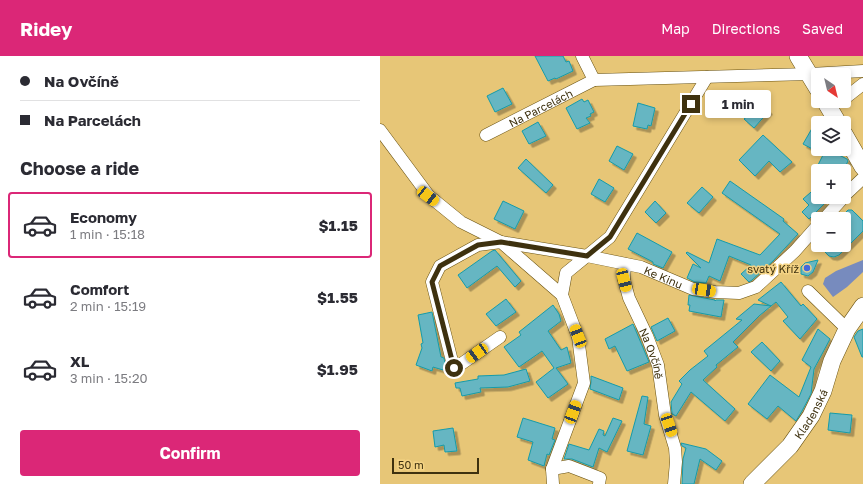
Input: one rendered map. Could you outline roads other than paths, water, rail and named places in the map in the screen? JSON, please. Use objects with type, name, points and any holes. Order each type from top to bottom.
[{"type":"street","points":[[582,56],[594,80]]},
{"type":"street","points":[[798,56],[811,77]]},
{"type":"street","name":"Na Parcelách","points":[[851,74],[863,71]]},
{"type":"street","points":[[562,295],[566,273],[610,237],[707,77]]},
{"type":"street","name":"Na Parcelách","points":[[486,135],[594,80],[707,77],[811,82]]},
{"type":"street","points":[[851,93],[863,84]]},
{"type":"street","points":[[380,130],[428,196],[461,222],[501,242],[562,295],[578,336],[584,383],[552,469],[553,484]]},
{"type":"street","points":[[851,146],[863,167]]},
{"type":"street","points":[[851,190],[863,178]]},
{"type":"street","points":[[830,212],[838,204]]},
{"type":"street","name":"Ke Kinu","points":[[625,264],[641,267],[693,288],[715,292],[739,293],[756,287],[795,251],[811,233]]},
{"type":"street","points":[[500,337],[454,368],[432,282],[440,266],[478,245],[501,242],[587,256],[625,264]]},
{"type":"street","name":"Na Ovčíně","points":[[625,264],[624,280],[629,298],[648,336],[658,365],[665,415],[673,436],[675,448],[676,462],[674,484]]},
{"type":"street","points":[[808,291],[847,329]]},
{"type":"street","name":"Kladenská","points":[[752,484],[762,472],[790,446],[812,416],[823,391],[832,361],[847,329],[863,306]]},
{"type":"street","points":[[552,469],[569,466],[600,478],[600,484]]},
{"type":"water","points":[[863,260],[863,272],[847,287],[833,297],[823,284],[825,278],[836,271]]},
{"type":"place","name":"svatý Kříž","points":[[807,268]]}]
